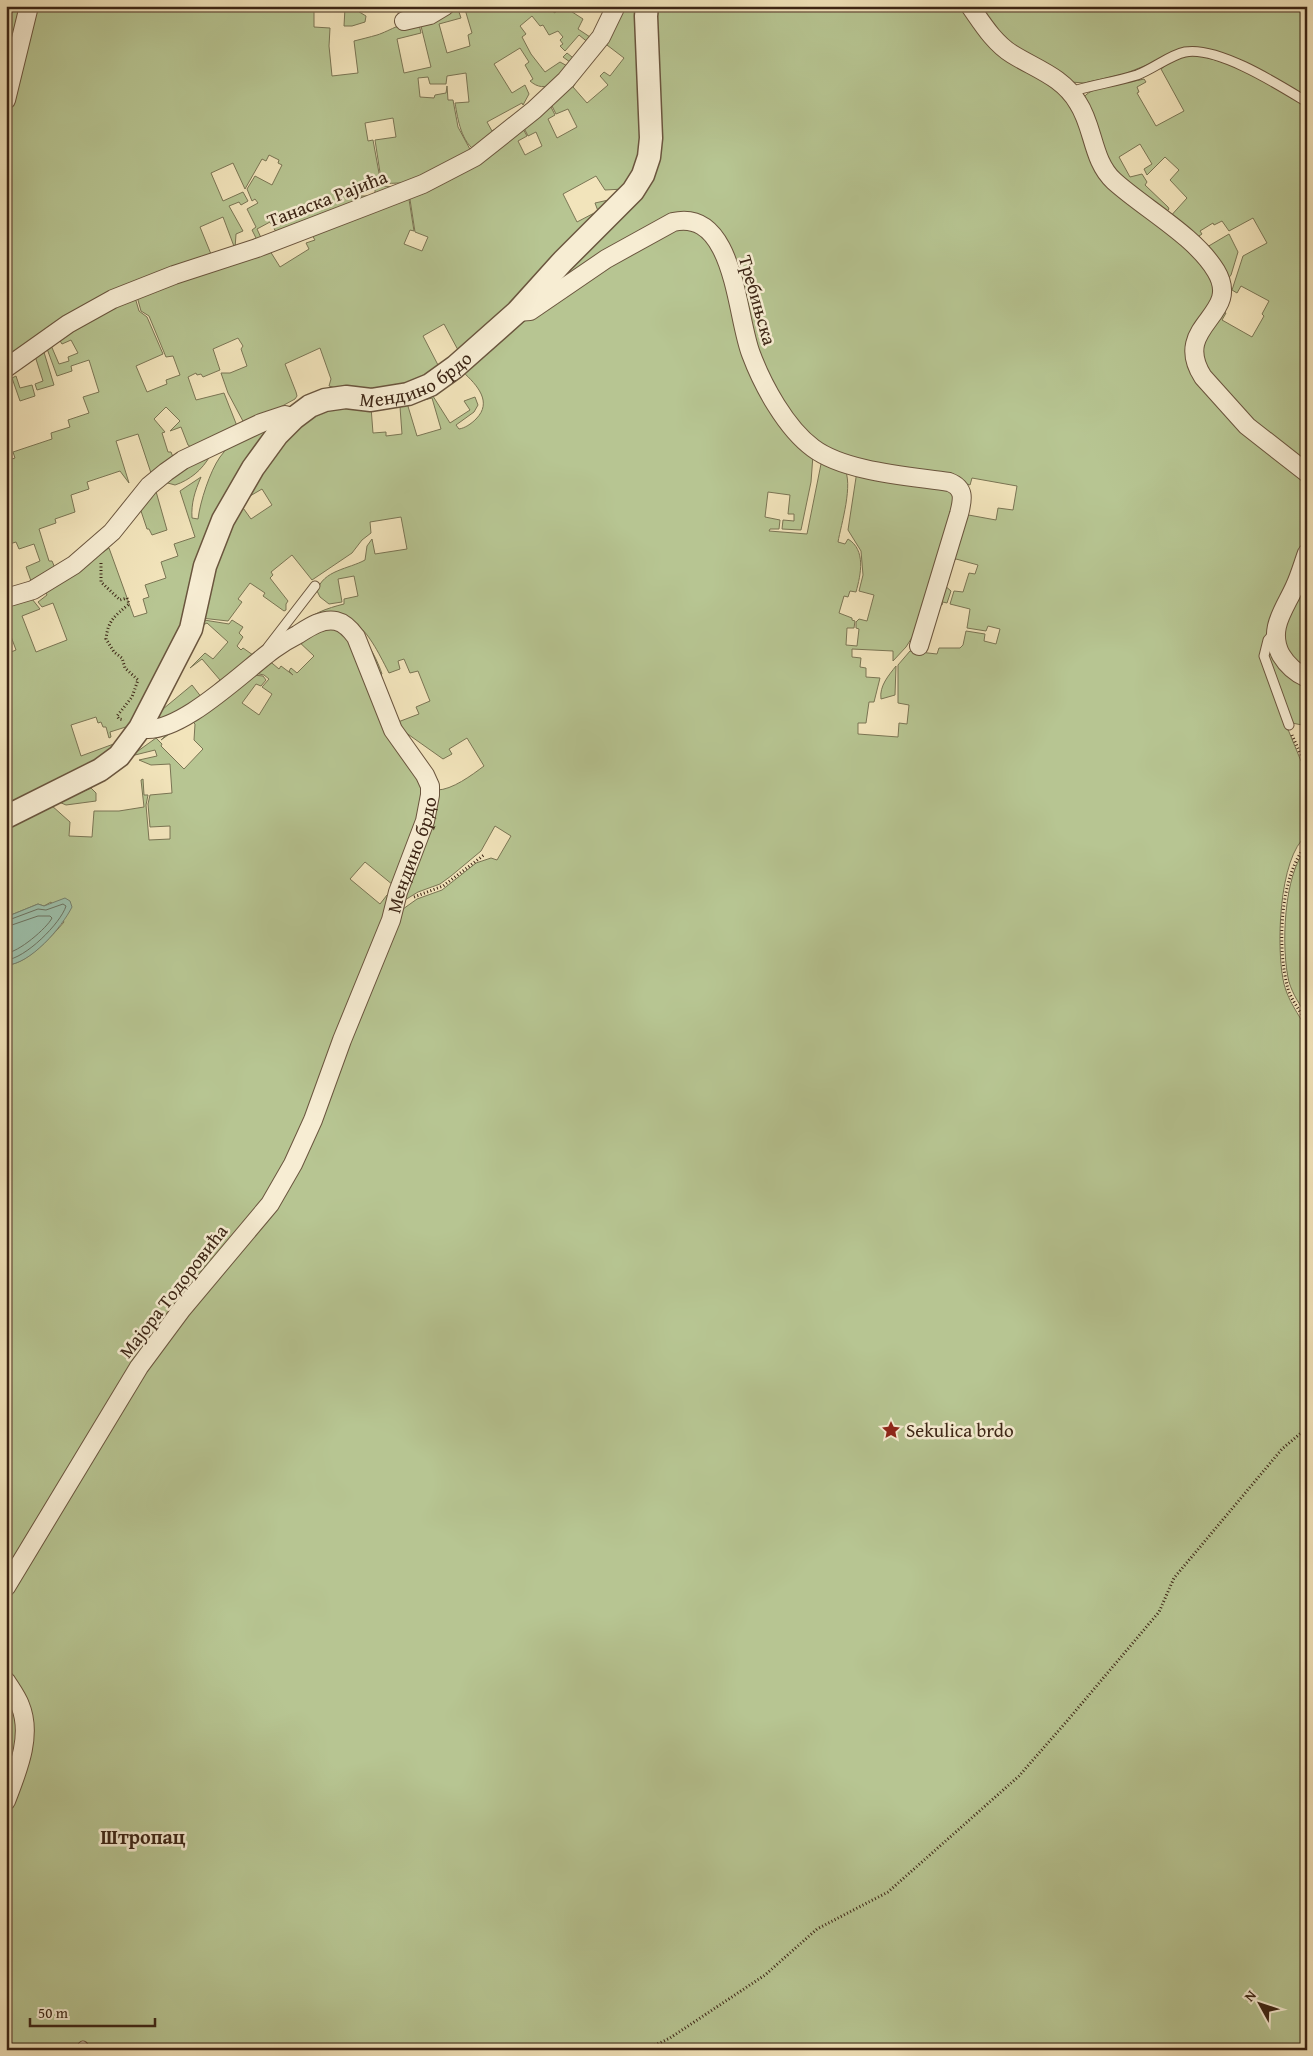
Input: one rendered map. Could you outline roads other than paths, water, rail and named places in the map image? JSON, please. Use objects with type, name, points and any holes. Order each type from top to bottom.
[{"type":"street","points":[[6,100],[29,6]]},
{"type":"street","points":[[404,21],[430,15],[445,6]]},
{"type":"street","name":"Танаска Рајића","points":[[6,368],[68,324],[113,299],[174,275],[265,245],[423,184],[475,157],[534,110],[566,80],[601,37],[616,6]]},
{"type":"street","name":"Мендино брдо","points":[[6,817],[100,770],[119,756],[142,725],[190,629],[205,566],[223,520],[253,468],[277,435],[294,418],[310,406],[325,400],[346,397],[370,400],[389,398],[421,389],[455,367],[517,312],[563,261],[632,191],[643,175],[649,157],[651,138],[647,6]]},
{"type":"street","points":[[970,6],[988,31],[1011,53],[1055,78],[1070,92],[1086,116],[1101,164],[1108,174],[1204,256],[1220,279],[1222,289],[1220,304],[1194,344],[1194,358],[1200,373],[1247,426],[1307,473]]},
{"type":"street","name":"Требињска","points":[[517,312],[530,311],[606,259],[673,222],[690,221],[707,229],[717,242],[729,266],[751,355],[779,409],[802,438],[822,454],[839,462],[948,482],[958,486],[961,491],[962,502],[959,514],[919,646]]},
{"type":"street","points":[[6,598],[33,590],[74,565],[112,532],[149,486],[184,460],[261,423],[285,414],[294,418]]},
{"type":"street","points":[[1307,553],[1295,587],[1280,614],[1275,632],[1276,645],[1284,660],[1292,669],[1307,678]]},
{"type":"street","name":"Мендино брдо","points":[[142,725],[146,730],[158,729],[182,718],[233,684],[264,657],[318,623],[329,621],[343,624],[356,637],[393,730],[425,776],[430,786],[430,795],[425,821],[394,906],[391,920],[342,1040]]},
{"type":"street","name":"Мајора Тодоровића","points":[[6,1587],[156,1342],[255,1223],[282,1185],[313,1120],[342,1040]]},
{"type":"street","points":[[6,1682],[20,1706],[25,1726],[21,1757],[6,1801]]},
{"type":"lane","points":[[1070,92],[1140,74],[1178,54],[1189,51],[1214,55],[1244,67],[1307,102]]},
{"type":"lane","name":"Мендино брдо","points":[[264,657],[266,650],[315,586]]},
{"type":"lane","points":[[1275,632],[1268,640],[1264,656],[1288,725]]},
{"type":"water","points":[[65,898],[70,901],[72,907],[53,934],[25,959],[6,965],[6,917],[38,904],[44,906]]},
{"type":"place","name":"Sekulica brdo","points":[[891,1430]]},
{"type":"district","name":"Штропац","points":[[143,1836]]}]
